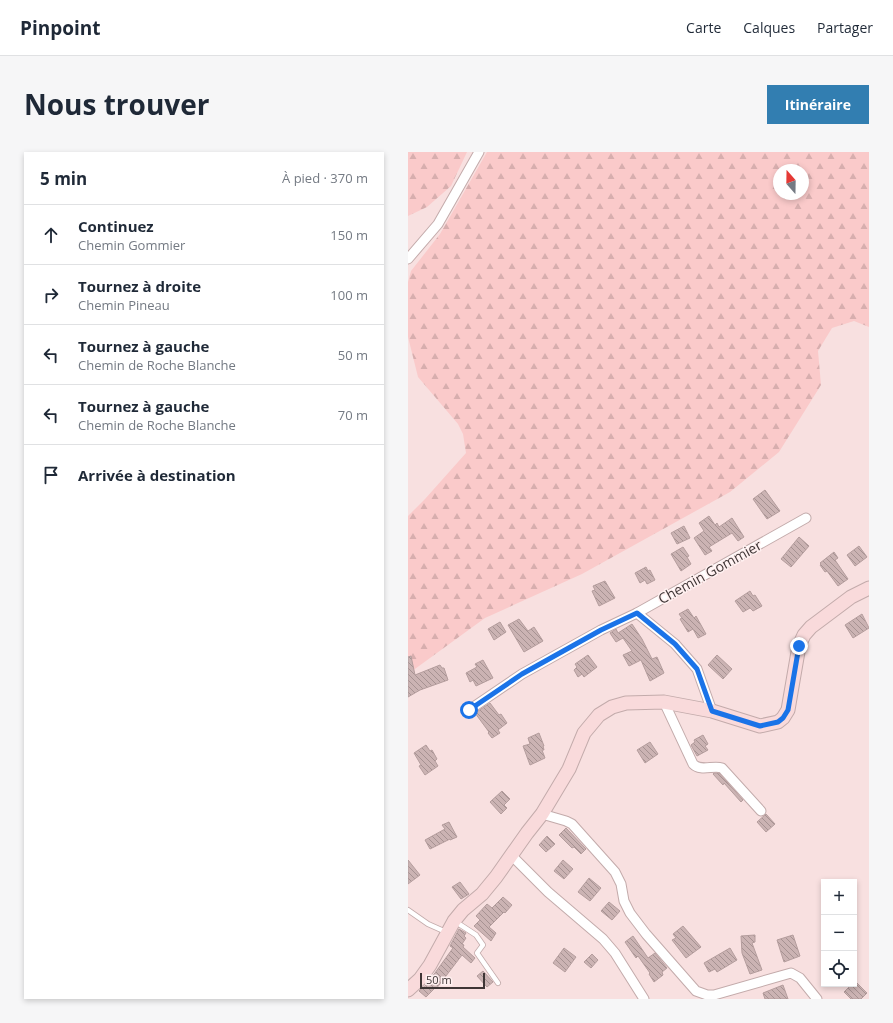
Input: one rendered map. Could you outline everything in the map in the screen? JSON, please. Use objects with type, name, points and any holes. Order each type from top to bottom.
[{"type":"main road","points":[[408,990],[420,979],[430,965],[454,921],[463,910],[482,894],[496,877],[542,814],[569,768],[584,733],[599,715],[612,707],[626,702],[664,702],[712,711],[760,726],[771,725],[778,722],[783,718],[788,710],[799,646],[804,635],[811,627],[851,597],[869,588]]},
{"type":"street","points":[[408,259],[438,224],[479,152]]},
{"type":"street","name":"Chemin Gommier","points":[[469,710],[522,674],[601,630],[637,613],[806,518]]},
{"type":"street","points":[[637,613],[675,644],[697,669],[712,711]]},
{"type":"street","points":[[664,702],[693,764],[697,768],[722,768],[761,811]]},
{"type":"street","points":[[542,814],[572,824],[615,872],[621,884],[624,901],[630,913],[646,934],[696,991],[707,995],[714,995],[791,973],[800,978],[817,999]]},
{"type":"street","points":[[512,854],[548,892],[603,939],[615,953],[644,999]]},
{"type":"lane","points":[[408,910],[428,924],[448,933]]},
{"type":"lane","points":[[454,921],[476,936],[483,945],[477,953],[498,983]]},
{"type":"green space","points":[[408,152],[467,152],[451,186],[427,207],[408,216]]},
{"type":"green space","points":[[487,152],[869,152],[869,327],[854,321],[832,328],[818,351],[821,385],[779,452],[730,492],[582,574],[485,618],[408,674],[408,516],[466,453],[463,434],[458,424],[418,377],[408,337],[408,282],[411,271],[440,234]]},
{"type":"building","points":[[765,490],[780,511],[767,519],[753,499]]},
{"type":"building","points":[[709,516],[715,525],[717,523],[719,527],[732,518],[744,537],[738,541],[732,533],[709,547],[712,551],[705,555],[694,538],[704,531],[699,523]]},
{"type":"building","points":[[684,526],[690,538],[677,544],[671,533]]},
{"type":"building","points":[[799,537],[809,546],[791,567],[781,559]]},
{"type":"building","points":[[859,546],[867,557],[855,566],[847,555]]},
{"type":"building","points":[[683,547],[689,556],[687,557],[691,564],[681,571],[671,554]]},
{"type":"building","points":[[834,552],[838,558],[835,560],[848,579],[838,586],[827,571],[825,572],[820,565],[820,563]]},
{"type":"building","points":[[646,567],[648,571],[650,570],[655,580],[647,584],[645,580],[640,583],[635,573]]},
{"type":"building","points":[[605,581],[615,598],[599,606],[592,591],[595,590],[593,586]]},
{"type":"building","points":[[750,591],[753,596],[755,595],[762,606],[753,611],[750,608],[743,612],[735,601]]},
{"type":"building","points":[[688,609],[694,618],[696,616],[706,634],[698,638],[693,629],[688,632],[680,619],[682,618],[679,614]]},
{"type":"building","points":[[862,614],[869,628],[853,638],[845,625]]},
{"type":"building","points":[[519,619],[528,631],[534,627],[543,641],[524,652],[508,625]]},
{"type":"building","points":[[500,622],[506,632],[494,640],[488,629]]},
{"type":"building","points":[[632,624],[642,639],[652,659],[657,657],[664,673],[650,681],[641,660],[629,666],[623,655],[632,651],[623,638],[616,642],[610,633],[616,629],[618,633]]},
{"type":"building","points":[[588,655],[597,667],[584,677],[582,674],[578,677],[574,670],[577,667],[575,664]]},
{"type":"building","points":[[717,655],[732,669],[723,679],[708,665]]},
{"type":"building","points":[[411,656],[415,675],[440,665],[444,668],[448,680],[420,690],[408,697],[408,657]]},
{"type":"building","points":[[483,660],[493,678],[476,686],[473,680],[470,682],[466,673],[477,667],[475,664]]},
{"type":"building","points":[[490,703],[499,715],[501,714],[507,723],[498,730],[500,733],[492,738],[475,713]]},
{"type":"building","points":[[539,733],[544,746],[544,750],[542,750],[545,758],[530,765],[523,746],[530,744],[528,738]]},
{"type":"building","points":[[703,735],[708,744],[705,746],[708,750],[697,756],[691,745],[695,742],[694,740]]},
{"type":"building","points":[[650,742],[658,754],[645,763],[637,750]]},
{"type":"building","points":[[426,745],[430,751],[432,750],[437,759],[435,761],[438,766],[425,775],[419,766],[421,765],[414,753]]},
{"type":"building","points":[[719,773],[743,800],[741,802],[724,783],[723,785],[713,774]]},
{"type":"building","points":[[502,791],[510,799],[504,805],[507,808],[501,814],[490,802]]},
{"type":"building","points":[[766,814],[775,824],[766,832],[757,822]]},
{"type":"building","points":[[449,822],[457,837],[430,849],[425,840],[445,829],[442,825]]},
{"type":"building","points":[[566,828],[586,849],[581,854],[574,847],[572,848],[559,835]]},
{"type":"building","points":[[547,836],[555,844],[546,852],[539,845]]},
{"type":"building","points":[[408,860],[420,875],[408,884]]},
{"type":"building","points":[[563,860],[573,869],[564,879],[554,871]]},
{"type":"building","points":[[589,878],[601,888],[590,901],[578,892]]},
{"type":"building","points":[[460,882],[469,894],[461,899],[452,887]]},
{"type":"building","points":[[503,897],[512,905],[489,927],[496,933],[491,941],[474,926],[480,920],[476,916],[487,904],[492,908]]},
{"type":"building","points":[[609,902],[620,911],[612,920],[601,911]]},
{"type":"building","points":[[683,926],[701,947],[686,958],[672,940],[676,938],[673,934]]},
{"type":"building","points":[[459,929],[466,933],[464,936],[466,938],[462,944],[464,945],[463,947],[475,958],[471,963],[462,955],[436,989],[435,988],[426,997],[419,991],[427,984],[453,948],[450,946]]},
{"type":"building","points":[[755,935],[755,942],[752,943],[762,970],[750,974],[742,953],[741,936]]},
{"type":"building","points":[[793,935],[800,956],[784,962],[777,940]]},
{"type":"building","points":[[633,936],[648,958],[655,953],[667,968],[662,972],[663,975],[654,982],[649,974],[650,973],[638,956],[636,958],[625,942]]},
{"type":"building","points":[[564,948],[576,957],[565,972],[553,963]]},
{"type":"building","points":[[730,948],[737,960],[717,972],[715,969],[709,972],[704,963]]},
{"type":"building","points":[[592,954],[598,960],[591,968],[584,962]]},
{"type":"building","points":[[483,971],[493,982],[487,987],[477,976]]},
{"type":"building","points":[[857,983],[867,993],[861,999],[851,999],[844,992],[849,987],[857,987]]},
{"type":"building","points":[[783,985],[788,999],[765,999],[763,993]]},
{"type":"route","points":[[469,710],[522,674],[601,630],[637,613],[675,644],[697,669],[712,711],[760,726],[771,725],[783,718],[788,710],[799,646]]}]
